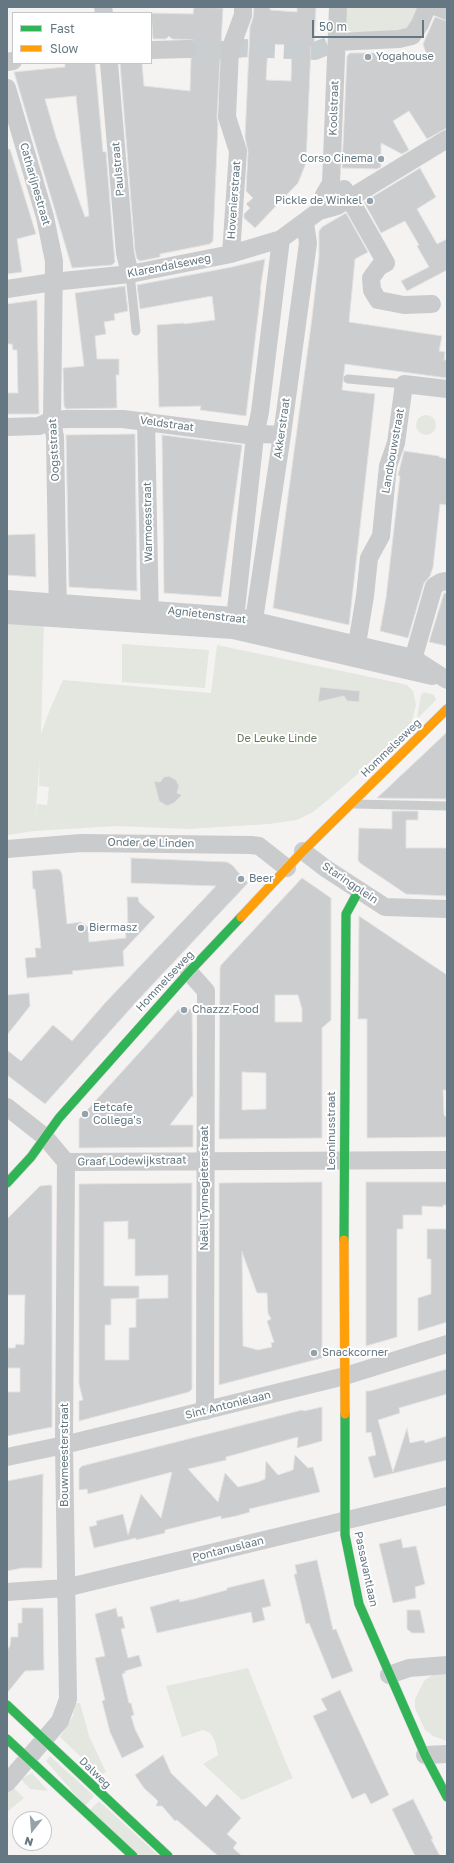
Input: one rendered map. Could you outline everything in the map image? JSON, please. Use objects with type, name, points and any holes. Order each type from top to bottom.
[{"type":"street","name":"Hovenierstraat","points":[[231,254],[238,151],[226,117],[227,50],[243,14],[243,7]]},
{"type":"street","name":"Koolstraat","points":[[331,183],[338,7]]},
{"type":"street","points":[[337,42],[399,39],[412,36],[420,24],[427,7]]},
{"type":"street","points":[[437,7],[447,11]]},
{"type":"street","points":[[152,50],[188,49]]},
{"type":"street","name":"Paulstraat","points":[[109,64],[125,253],[130,274]]},
{"type":"street","name":"Catharijnestraat","points":[[7,88],[10,106],[45,217],[54,261],[53,282]]},
{"type":"street","name":"Klarendalseweg","points":[[7,290],[53,282],[130,274],[231,254],[281,240],[320,211],[337,206],[447,139]]},
{"type":"street","points":[[320,211],[324,195],[331,183],[343,187],[386,263],[379,267],[371,278],[372,290],[378,300],[404,305],[432,304]]},
{"type":"street","name":"Akkerstraat","points":[[253,627],[282,435],[308,243],[305,223]]},
{"type":"street","points":[[234,623],[255,436],[260,412],[281,240]]},
{"type":"street","name":"Oogststraat","points":[[53,282],[52,420],[55,437],[58,610]]},
{"type":"street","points":[[404,384],[447,389]]},
{"type":"street","name":"Landbouwstraat","points":[[355,651],[365,596],[369,558],[381,536],[388,466],[396,443],[404,384]]},
{"type":"street","name":"Veldstraat","points":[[7,427],[38,426],[52,420],[123,419],[255,436],[262,434],[282,435]]},
{"type":"street","name":"Warmoesstraat","points":[[146,421],[150,616]]},
{"type":"street","points":[[411,664],[434,586],[441,582],[447,581]]},
{"type":"street","name":"Agnietenstraat","points":[[7,599],[58,610],[234,623],[411,664],[446,680]]},
{"type":"street","name":"Agnietenstraat","points":[[7,615],[58,610]]},
{"type":"street","name":"Hommelseweg","points":[[7,1182],[31,1157],[58,1118],[189,972],[304,851],[447,709]]},
{"type":"street","name":"Onder de Linden","points":[[7,850],[81,842],[250,845],[259,846],[288,868]]},
{"type":"street","name":"Staringplein","points":[[304,851],[325,868],[385,906],[447,910]]},
{"type":"street","name":"Leoninusstraat","points":[[344,1376],[346,914],[359,890]]},
{"type":"street","name":"Naëll Tynnegieterstraat","points":[[189,972],[206,991],[205,1411]]},
{"type":"street","name":"Graaf Lodewijkstraat","points":[[7,1107],[45,1137],[66,1162],[205,1160],[447,1160]]},
{"type":"street","name":"Bouwmeesterstraat","points":[[7,1783],[60,1721],[68,1698],[65,1588],[64,1445],[66,1162]]},
{"type":"street","name":"Sint Antonielaan","points":[[7,1456],[64,1445],[344,1376],[447,1344]]},
{"type":"street","name":"Passavantlaan","points":[[344,1376],[345,1535],[359,1604],[425,1755],[447,1798]]},
{"type":"street","name":"Pontanuslaan","points":[[7,1592],[65,1588],[447,1496]]},
{"type":"street","points":[[389,1675],[409,1668],[447,1665]]},
{"type":"street","name":"Dalweg","points":[[7,1706],[168,1856]]},
{"type":"street","points":[[7,1739],[133,1856]]},
{"type":"street","points":[[425,1755],[447,1754]]},
{"type":"lane","points":[[130,274],[136,331]]},
{"type":"lane","points":[[348,379],[404,384]]},
{"type":"lane","points":[[351,804],[447,806]]},
{"type":"green space","points":[[344,7],[418,7],[419,15],[403,32],[352,32],[344,27]]},
{"type":"green space","points":[[426,415],[433,418],[436,425],[433,432],[426,435],[419,432],[416,425],[419,418]]},
{"type":"green space","name":"De Leuke Linde","points":[[7,620],[44,622],[41,734],[63,680],[211,693],[217,645],[399,683],[407,685],[413,691],[416,705],[411,724],[404,733],[313,812],[297,820],[269,824],[188,829],[118,826],[34,831],[7,835]],"holes":[[[40,759],[39,786],[49,787],[47,805],[37,804],[35,819]]]},
{"type":"green space","points":[[122,644],[209,650],[205,688],[122,682]]},
{"type":"green space","points":[[424,692],[434,695],[436,700],[417,719],[421,695]]},
{"type":"green space","points":[[248,1668],[293,1778],[242,1800],[203,1764],[218,1755],[215,1741],[210,1733],[203,1730],[182,1737],[166,1686]]},
{"type":"green space","points":[[447,1670],[447,1741],[433,1736],[425,1730],[415,1708],[415,1699],[424,1681],[434,1674]]},
{"type":"green space","points":[[74,1703],[80,1703],[89,1736],[106,1772],[100,1775],[60,1737],[73,1716]]},
{"type":"green space","points":[[50,1756],[94,1796],[85,1806],[46,1761]]},
{"type":"green space","points":[[32,1773],[48,1791],[30,1789],[21,1779]]},
{"type":"green space","points":[[13,1787],[24,1798],[7,1812],[7,1792]]},
{"type":"green space","points":[[99,1801],[159,1856],[139,1856],[90,1810]]},
{"type":"building","points":[[194,7],[223,8],[217,117],[218,124],[213,241],[210,244],[160,254],[160,257],[140,261],[137,259],[135,251],[120,64],[142,64],[144,86],[190,91],[191,59],[197,54],[197,44],[193,40],[172,39],[169,36],[166,39],[153,39],[152,13],[193,14]]},
{"type":"building","points":[[254,7],[270,7],[270,10],[297,12],[297,7],[316,7],[314,46],[311,46],[306,163],[298,183],[255,228],[244,218],[244,214],[250,208],[246,204],[253,198],[246,191],[248,152],[245,137],[250,27]],"holes":[[[268,44],[292,45],[291,81],[266,80]]]},
{"type":"building","points":[[435,17],[447,21],[447,128],[427,139],[409,111],[393,121],[409,150],[402,154],[381,143],[381,167],[377,169],[342,168],[347,56],[350,53],[426,53],[423,44]]},
{"type":"building","points":[[65,64],[95,64],[103,152],[106,152],[115,262],[112,265],[72,268],[14,72],[65,67]],"holes":[[[76,96],[89,216],[85,217],[56,137],[45,99]]]},
{"type":"building","points":[[7,149],[10,149],[36,234],[17,239],[22,272],[7,274]]},
{"type":"building","points":[[420,168],[436,197],[417,209],[437,244],[447,239],[447,270],[407,291],[401,281],[429,267],[417,246],[419,245],[405,221],[381,233],[364,202]]},
{"type":"building","points":[[346,213],[368,252],[355,259],[349,322],[442,336],[439,351],[445,352],[444,360],[447,360],[447,378],[345,364],[342,390],[375,394],[349,625],[273,608],[312,318],[319,257],[319,231],[322,227]]},
{"type":"building","points":[[265,259],[260,290],[246,416],[200,410],[201,406],[159,407],[157,325],[184,324],[215,320],[212,296],[140,309],[137,285],[232,267]]},
{"type":"building","points":[[125,286],[128,311],[114,314],[115,320],[104,322],[106,334],[95,336],[97,359],[119,359],[119,375],[116,375],[117,408],[66,409],[64,406],[63,368],[84,366],[75,293]]},
{"type":"building","points":[[37,300],[39,414],[7,414],[7,393],[18,393],[17,350],[13,350],[12,344],[7,344],[7,304]]},
{"type":"building","points":[[135,434],[137,591],[69,587],[66,435]]},
{"type":"building","points":[[162,435],[242,445],[221,597],[164,593]]},
{"type":"building","points":[[404,451],[439,456],[447,459],[447,505],[440,504],[433,567],[430,576],[424,583],[408,638],[380,631],[386,598],[400,476],[398,475]]},
{"type":"building","points":[[35,534],[36,577],[7,575],[7,535]]},
{"type":"building","points":[[444,593],[447,594],[447,646],[429,642]]},
{"type":"building","points":[[320,687],[360,691],[359,702],[347,701],[344,696],[318,702]]},
{"type":"building","points":[[447,732],[447,799],[377,798],[427,751]]},
{"type":"building","points":[[169,776],[176,780],[179,786],[177,793],[182,795],[174,803],[167,806],[159,801],[154,781],[160,782],[164,777]]},
{"type":"building","points":[[392,811],[418,811],[418,820],[406,820],[406,848],[447,848],[447,896],[406,894],[360,863],[358,860],[359,828],[392,829]]},
{"type":"building","points":[[131,858],[227,862],[232,865],[248,883],[138,1000],[45,1104],[7,1075],[7,1050],[21,1061],[53,1025],[72,1041],[105,1003],[216,886],[131,883]]},
{"type":"building","points":[[60,870],[62,874],[67,924],[81,922],[88,927],[89,942],[126,938],[125,928],[128,928],[127,897],[138,897],[139,902],[155,917],[123,951],[124,966],[72,971],[73,974],[27,978],[25,958],[36,957],[35,948],[41,948],[32,871]]},
{"type":"building","points":[[302,878],[331,898],[331,1020],[322,1028],[322,1138],[219,1139],[221,965]],"holes":[[[275,995],[298,995],[302,1009],[302,1022],[275,1022]],[[242,1072],[266,1073],[266,1109],[242,1110]]]},
{"type":"building","points":[[359,916],[447,975],[447,1090],[443,1090],[444,1115],[447,1118],[447,1137],[367,1138],[367,1019],[358,1019]]},
{"type":"building","points":[[29,993],[30,1006],[7,1035],[7,995]]},
{"type":"building","points":[[179,1009],[192,1009],[193,1097],[192,1096],[170,1125],[193,1125],[193,1147],[79,1148],[79,1119]]},
{"type":"building","points":[[322,1182],[322,1358],[219,1385],[219,1183]],"holes":[[[242,1252],[257,1293],[267,1293],[268,1313],[271,1319],[267,1321],[274,1342],[271,1343],[272,1347],[258,1350],[243,1346]]]},
{"type":"building","points":[[366,1182],[447,1182],[447,1205],[443,1205],[443,1207],[422,1206],[422,1215],[403,1215],[403,1229],[397,1229],[397,1337],[366,1346]]},
{"type":"building","points":[[192,1183],[192,1389],[189,1392],[79,1421],[79,1401],[83,1400],[79,1384],[79,1184]],"holes":[[[128,1221],[128,1239],[135,1239],[135,1276],[168,1275],[168,1298],[136,1299],[136,1327],[129,1328],[129,1360],[105,1360],[105,1325],[111,1325],[111,1299],[139,1298],[139,1286],[104,1286],[104,1222]]]},
{"type":"building","points":[[40,1186],[52,1186],[52,1427],[7,1436],[7,1392],[20,1392],[20,1368],[7,1368],[8,1348],[15,1348],[16,1344],[24,1345],[25,1295],[7,1295],[7,1219]]},
{"type":"building","points":[[427,1229],[447,1229],[447,1322],[418,1331],[418,1298],[431,1294],[431,1259],[427,1259]]},
{"type":"building","points":[[447,1369],[447,1394],[399,1408],[400,1413],[378,1420],[393,1472],[407,1428],[410,1443],[424,1440],[425,1443],[447,1436],[447,1460],[374,1478],[368,1457],[376,1455],[371,1432],[366,1433],[366,1391]]},
{"type":"building","points":[[322,1407],[322,1441],[297,1448],[298,1437],[226,1457],[226,1460],[188,1469],[218,1502],[225,1473],[238,1487],[258,1482],[265,1479],[266,1461],[278,1475],[293,1470],[295,1455],[308,1468],[313,1467],[320,1492],[249,1509],[250,1512],[236,1516],[221,1519],[221,1516],[165,1530],[165,1533],[94,1548],[89,1527],[97,1525],[96,1521],[123,1514],[128,1535],[141,1494],[161,1518],[172,1472],[88,1494],[87,1489],[79,1490],[79,1469],[82,1466],[302,1410],[304,1411]]},
{"type":"building","points":[[43,1474],[42,1568],[22,1568],[7,1571],[7,1481]]},
{"type":"building","points":[[401,1539],[403,1548],[416,1546],[425,1584],[415,1587],[416,1598],[393,1603],[379,1544]]},
{"type":"building","points":[[317,1560],[333,1630],[336,1629],[353,1671],[332,1679],[309,1623],[306,1624],[294,1574],[297,1574],[295,1565]]},
{"type":"building","points":[[264,1579],[271,1606],[262,1608],[265,1620],[253,1623],[251,1612],[157,1633],[150,1607],[179,1599],[180,1602],[194,1599],[227,1590],[227,1588]]},
{"type":"building","points":[[22,1608],[43,1608],[44,1670],[25,1671],[7,1693],[7,1650],[10,1646],[11,1637],[18,1637],[18,1623],[22,1623]]},
{"type":"building","points":[[116,1608],[118,1617],[122,1616],[125,1628],[121,1629],[128,1658],[139,1655],[142,1666],[125,1671],[125,1673],[122,1674],[129,1703],[131,1703],[134,1715],[131,1716],[135,1729],[144,1747],[122,1758],[110,1732],[102,1701],[105,1700],[95,1658],[105,1656],[95,1614]]},
{"type":"building","points":[[407,1610],[420,1610],[425,1633],[412,1633],[407,1629]]},
{"type":"building","points":[[340,1690],[389,1795],[371,1804],[365,1793],[352,1799],[313,1716],[327,1710],[321,1699]]},
{"type":"building","points":[[163,1755],[171,1773],[206,1807],[217,1794],[241,1818],[227,1834],[237,1843],[233,1848],[242,1856],[218,1856],[177,1820],[175,1821],[162,1806],[156,1806],[158,1801],[144,1788],[135,1775]]},
{"type":"building","points":[[413,1799],[440,1856],[415,1856],[392,1809]]},
{"type":"tunnel","points":[[230,50],[244,48],[315,51],[337,42]]},
{"type":"tunnel","points":[[188,49],[224,50]]},
{"type":"traffic: fast","points":[[344,1240],[346,914],[359,890]]},
{"type":"traffic: fast","points":[[7,1183],[31,1157],[59,1118],[189,972],[241,917]]},
{"type":"traffic: fast","points":[[345,1414],[345,1535],[359,1604],[425,1755],[447,1797]]},
{"type":"traffic: fast","points":[[7,1705],[168,1856]]},
{"type":"traffic: fast","points":[[7,1739],[133,1856]]},
{"type":"traffic: slow","points":[[241,917],[303,851],[447,709]]},
{"type":"traffic: slow","points":[[344,1240],[345,1414]]},
{"type":"place","name":"Yogahouse","points":[[368,57]]},
{"type":"place","name":"Corso Cinema","points":[[381,159]]},
{"type":"place","name":"Pickle de Winkel","points":[[370,201]]},
{"type":"place","name":"Beer","points":[[241,879]]},
{"type":"place","name":"Biermasz","points":[[81,928]]},
{"type":"place","name":"Chazzz Food","points":[[184,1010]]},
{"type":"place","name":"Eetcafe Collega's","points":[[85,1114]]},
{"type":"place","name":"Snackcorner","points":[[314,1353]]}]
